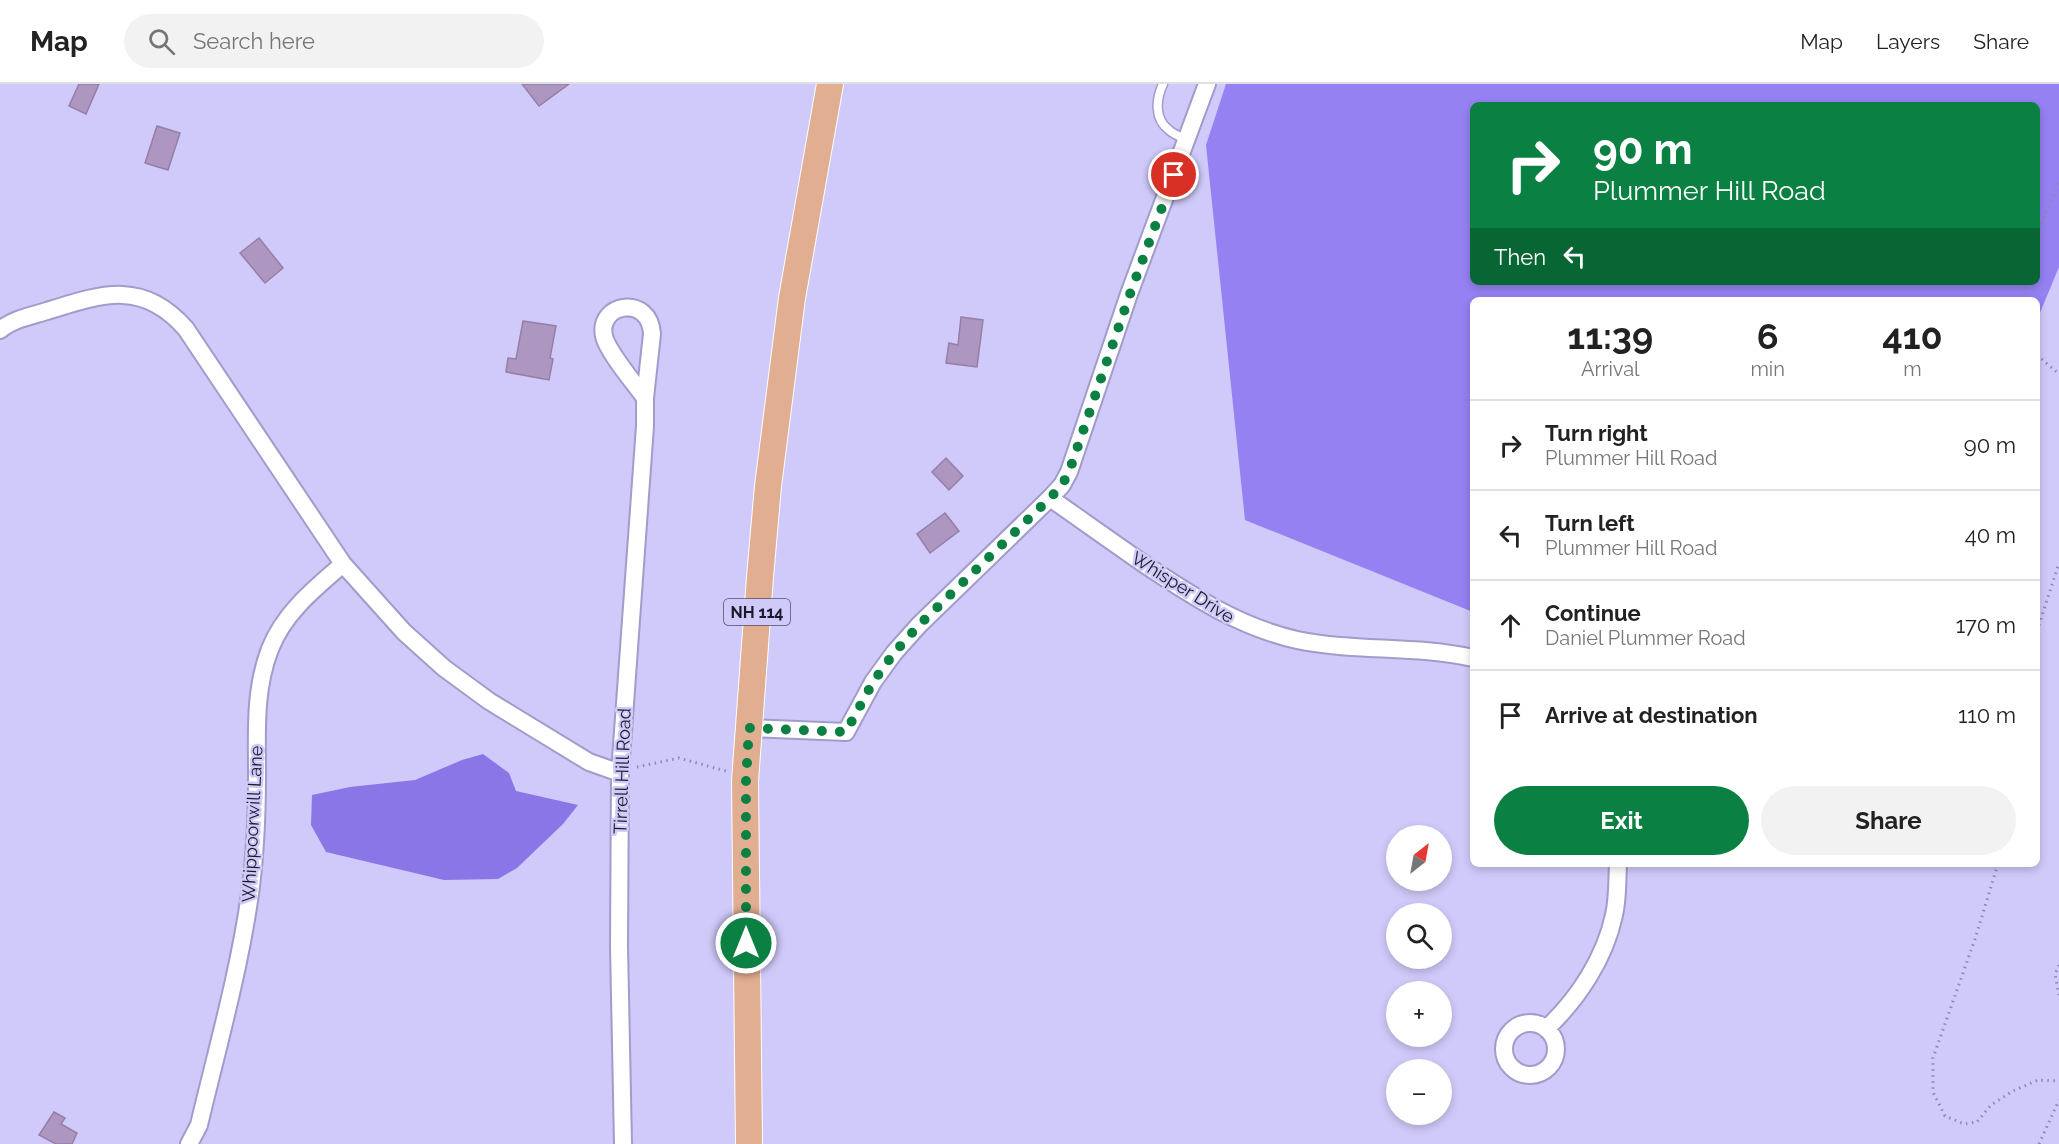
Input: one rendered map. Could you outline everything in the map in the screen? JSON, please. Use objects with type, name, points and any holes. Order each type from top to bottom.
[{"type":"main road","name":"NH 114","points":[[749,1144],[746,781],[749,728],[768,486],[792,298],[830,84]]},
{"type":"street","points":[[749,728],[846,732],[873,682],[894,653],[919,625],[1062,485],[1069,472],[1089,409],[1207,84]]},
{"type":"street","points":[[2,323],[81,300],[116,294],[141,298],[176,317],[343,564],[404,632],[444,668],[489,700],[589,762],[620,770]]},
{"type":"street","name":"Tirrell Hill Road","points":[[622,1144],[619,946],[620,770],[645,398],[652,326],[643,312],[636,308],[621,308],[609,316],[605,322],[604,338],[645,398]]},
{"type":"street","name":"Whisper Drive","points":[[1050,498],[1197,600],[1265,632],[1334,646],[1470,658]]},
{"type":"street","name":"Whippoorwill Lane","points":[[189,1144],[199,1125],[227,1010],[250,893],[257,794],[257,720],[262,674],[271,647],[290,613],[343,564]]},
{"type":"street","points":[[1546,1029],[1574,998],[1603,949],[1614,914],[1618,867]]},
{"type":"lane","points":[[1163,84],[1159,94],[1158,116],[1168,130],[1186,140]]},
{"type":"path","points":[[2040,230],[2059,182]]},
{"type":"path","points":[[2040,358],[2059,374]]},
{"type":"path","points":[[2040,623],[2059,563]]},
{"type":"path","points":[[620,770],[683,758],[719,768],[746,781]]},
{"type":"path","points":[[1997,867],[1975,939],[1933,1058],[1933,1092],[1945,1116],[1964,1124],[1977,1122],[1991,1105],[2038,1080],[2059,1081]]},
{"type":"path","points":[[2059,964],[2055,974],[2059,995]]},
{"type":"path","points":[[2039,1144],[2059,1100]]},
{"type":"shaded area","points":[[1226,84],[2059,84],[2059,267],[2040,313],[2040,297],[1470,297],[1470,611],[1245,520],[1206,145]]},
{"type":"shaded area","points":[[483,754],[509,773],[516,791],[578,805],[563,824],[517,868],[498,879],[444,880],[326,852],[311,825],[312,795],[350,787],[415,780],[462,760]]},
{"type":"building","points":[[79,84],[99,84],[86,114],[69,106]]},
{"type":"building","points":[[522,84],[569,84],[539,106]]},
{"type":"building","points":[[157,126],[180,133],[168,170],[145,163]]},
{"type":"building","points":[[259,238],[283,268],[265,283],[240,253]]},
{"type":"building","points":[[961,317],[983,320],[977,367],[946,363],[949,343],[958,345]]},
{"type":"building","points":[[523,321],[556,326],[550,358],[553,359],[549,380],[506,372],[508,358],[516,359]]},
{"type":"building","points":[[946,458],[963,476],[949,490],[932,472]]},
{"type":"building","points":[[945,513],[959,531],[930,553],[917,534]]},
{"type":"building","points":[[54,1112],[65,1118],[61,1124],[77,1133],[72,1144],[56,1144],[39,1135]]},
{"type":"route","points":[[746,943],[746,781],[749,728],[846,732],[863,698],[894,653],[919,625],[1062,485],[1069,472],[1089,409],[1174,175]]}]
